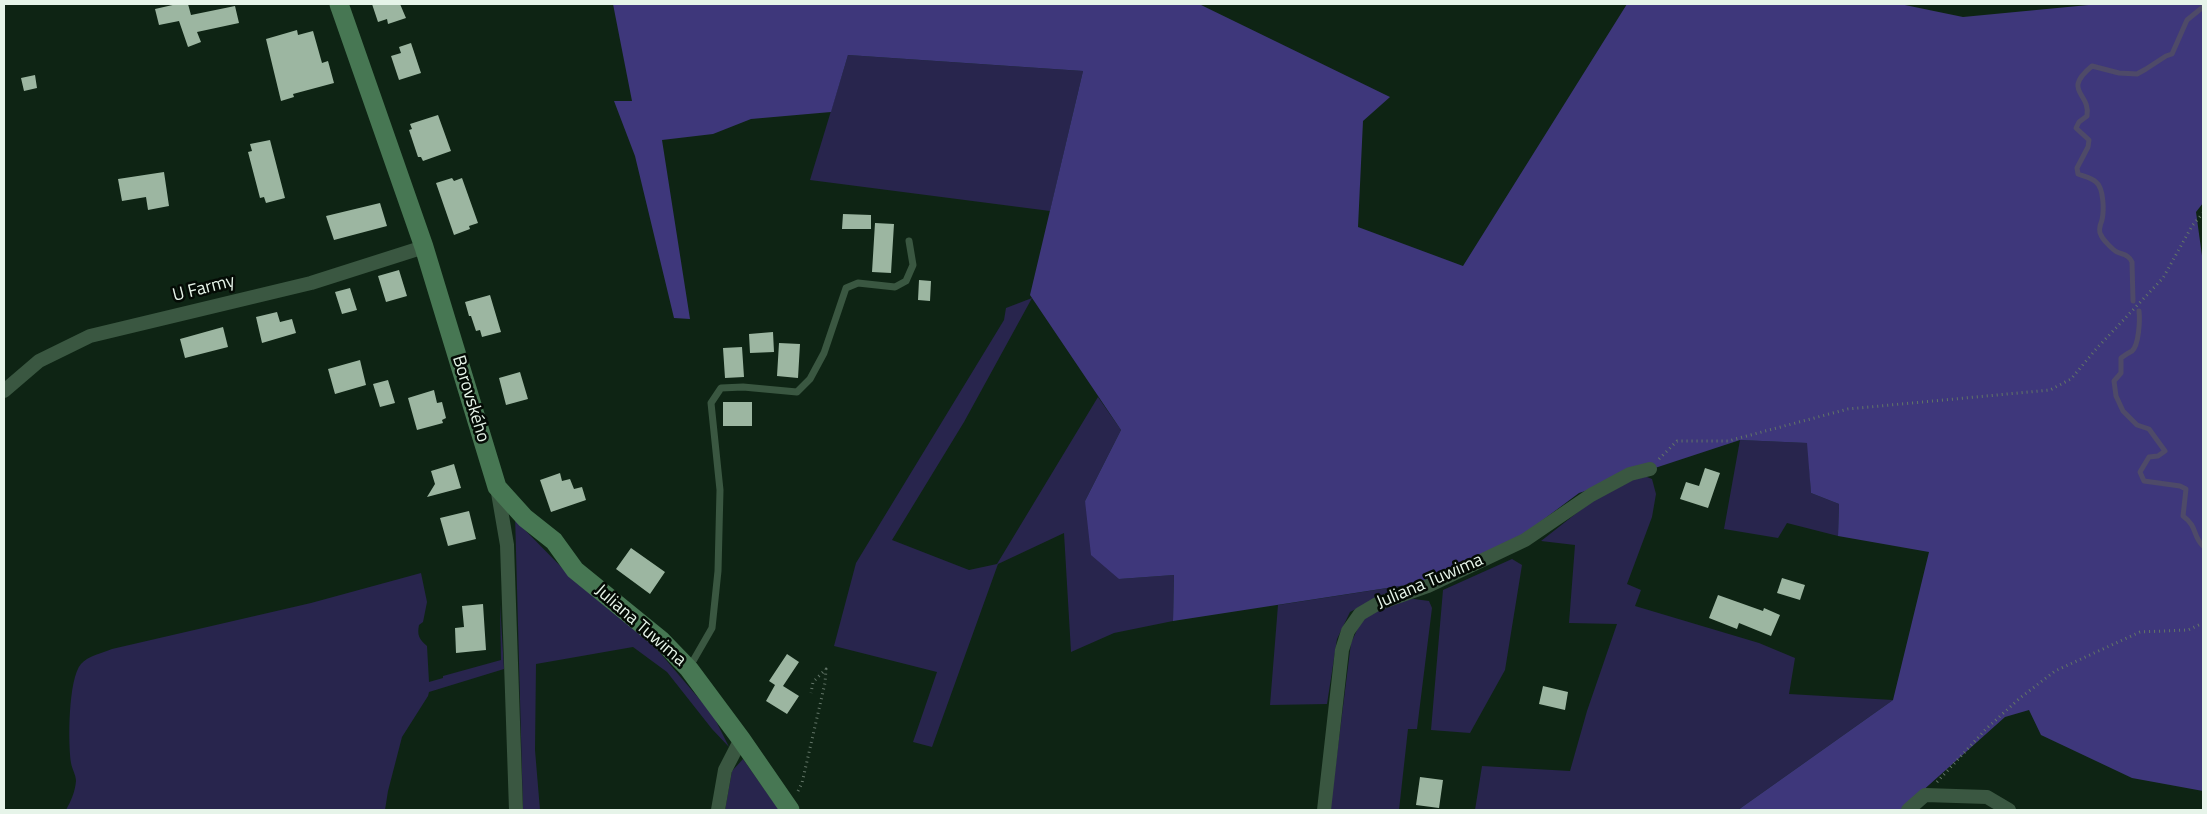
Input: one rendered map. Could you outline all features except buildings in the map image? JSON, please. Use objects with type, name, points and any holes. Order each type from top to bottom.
[{"type":"main road","name":"Borovského","points":[[339,4],[424,247],[497,486]]},
{"type":"main road","name":"Juliana Tuwima","points":[[497,486],[525,518],[554,540],[575,570],[661,640],[689,669],[741,739],[793,803]]},
{"type":"street","name":"U Farmy","points":[[4,391],[39,361],[90,336],[312,283],[424,247]]},
{"type":"street","name":"Juliana Tuwima","points":[[1324,810],[1342,650],[1348,631],[1360,614],[1377,604],[1428,586],[1525,540],[1591,495],[1630,474],[1650,468]]},
{"type":"street","name":"Borovského","points":[[497,486],[507,545],[516,810]]},
{"type":"street","points":[[504,530],[525,518]]},
{"type":"street","points":[[718,810],[725,770],[741,739]]},
{"type":"street","points":[[1908,810],[1925,796],[1987,797],[2010,810]]},
{"type":"lane","points":[[689,669],[712,628],[718,571],[720,490],[711,403],[720,388],[743,387],[797,392],[810,379],[824,353],[846,288],[858,283],[895,287],[906,281],[912,264],[909,241]]},
{"type":"path","points":[[1650,468],[1677,441],[1728,441],[1848,409],[2050,390],[2071,379],[2096,348],[2163,278],[2192,226],[2203,212]]},
{"type":"path","points":[[1925,796],[1986,729],[2020,698],[2055,671],[2140,632],[2188,630],[2203,623]]},
{"type":"path","points":[[793,803],[802,782],[825,683],[826,669],[813,682],[811,693]]},
{"type":"shaded area","points":[[613,4],[1199,4],[1390,97],[1363,121],[1358,227],[1463,266],[1627,4],[1900,4],[1963,17],[2099,4],[2203,4],[2203,203],[2196,212],[2203,263],[2203,791],[2132,778],[2041,735],[2029,710],[2005,717],[1901,810],[1738,810],[1893,700],[1929,552],[1838,536],[1839,504],[1811,493],[1807,443],[1740,440],[1579,493],[1512,543],[1426,582],[1173,621],[1174,575],[1119,579],[1091,555],[1085,501],[1121,430],[1030,295],[1083,71],[848,55],[831,112],[751,119],[713,134],[662,140],[690,319],[674,318],[635,156],[614,101],[632,101]]},
{"type":"shaded area","points":[[848,55],[1083,71],[1050,211],[810,180]]},
{"type":"shaded area","points":[[1032,298],[964,422],[892,540],[969,570],[997,564],[1098,397],[1121,430],[1085,501],[1119,579],[1174,575],[1173,621],[1114,633],[1071,652],[1064,533],[998,564],[932,747],[913,742],[937,672],[834,646],[856,563],[1004,320],[1006,308]]},
{"type":"shaded area","points":[[1740,440],[1808,443],[1811,493],[1839,504],[1838,536],[1787,523],[1778,538],[1724,529]]},
{"type":"shaded area","points":[[1637,473],[1652,479],[1656,494],[1652,517],[1627,584],[1641,590],[1635,606],[1759,643],[1795,658],[1789,694],[1893,700],[1738,810],[1475,810],[1482,766],[1570,771],[1587,711],[1617,624],[1569,623],[1575,545],[1541,541],[1597,497]]},
{"type":"shaded area","points":[[515,514],[525,530],[575,581],[649,640],[713,715],[729,747],[712,729],[667,672],[633,647],[536,664],[535,750],[540,810],[523,810]]},
{"type":"shaded area","points":[[1512,559],[1522,565],[1505,670],[1470,733],[1431,730],[1443,590]]},
{"type":"shaded area","points":[[421,573],[427,602],[423,622],[419,625],[418,632],[420,639],[427,646],[429,682],[443,678],[443,676],[501,660],[500,604],[504,669],[429,692],[402,737],[385,810],[66,810],[75,789],[76,781],[70,754],[71,697],[77,672],[81,664],[87,659],[112,649],[311,603]]},
{"type":"shaded area","points":[[1401,586],[1350,612],[1337,639],[1327,704],[1270,705],[1278,605]]},
{"type":"shaded area","points":[[1407,598],[1429,601],[1432,608],[1417,729],[1408,729],[1399,810],[1330,810],[1351,643],[1363,617]]},
{"type":"shaded area","points":[[743,759],[779,810],[725,810],[732,771]]},
{"type":"waterway","points":[[2133,301],[2132,262],[2128,257],[2113,249],[2100,233],[2103,211],[2101,189],[2090,178],[2078,174],[2077,168],[2088,147],[2089,140],[2076,128],[2079,122],[2087,116],[2087,108],[2079,92],[2079,81],[2092,66],[2119,73],[2137,74],[2172,54],[2187,20],[2203,7]]},
{"type":"waterway","points":[[2139,311],[2138,338],[2132,351],[2121,358],[2121,373],[2114,381],[2116,396],[2123,411],[2137,425],[2149,429],[2165,451],[2158,456],[2149,457],[2140,472],[2144,481],[2180,486],[2186,489],[2183,516],[2191,524],[2203,546]]}]
